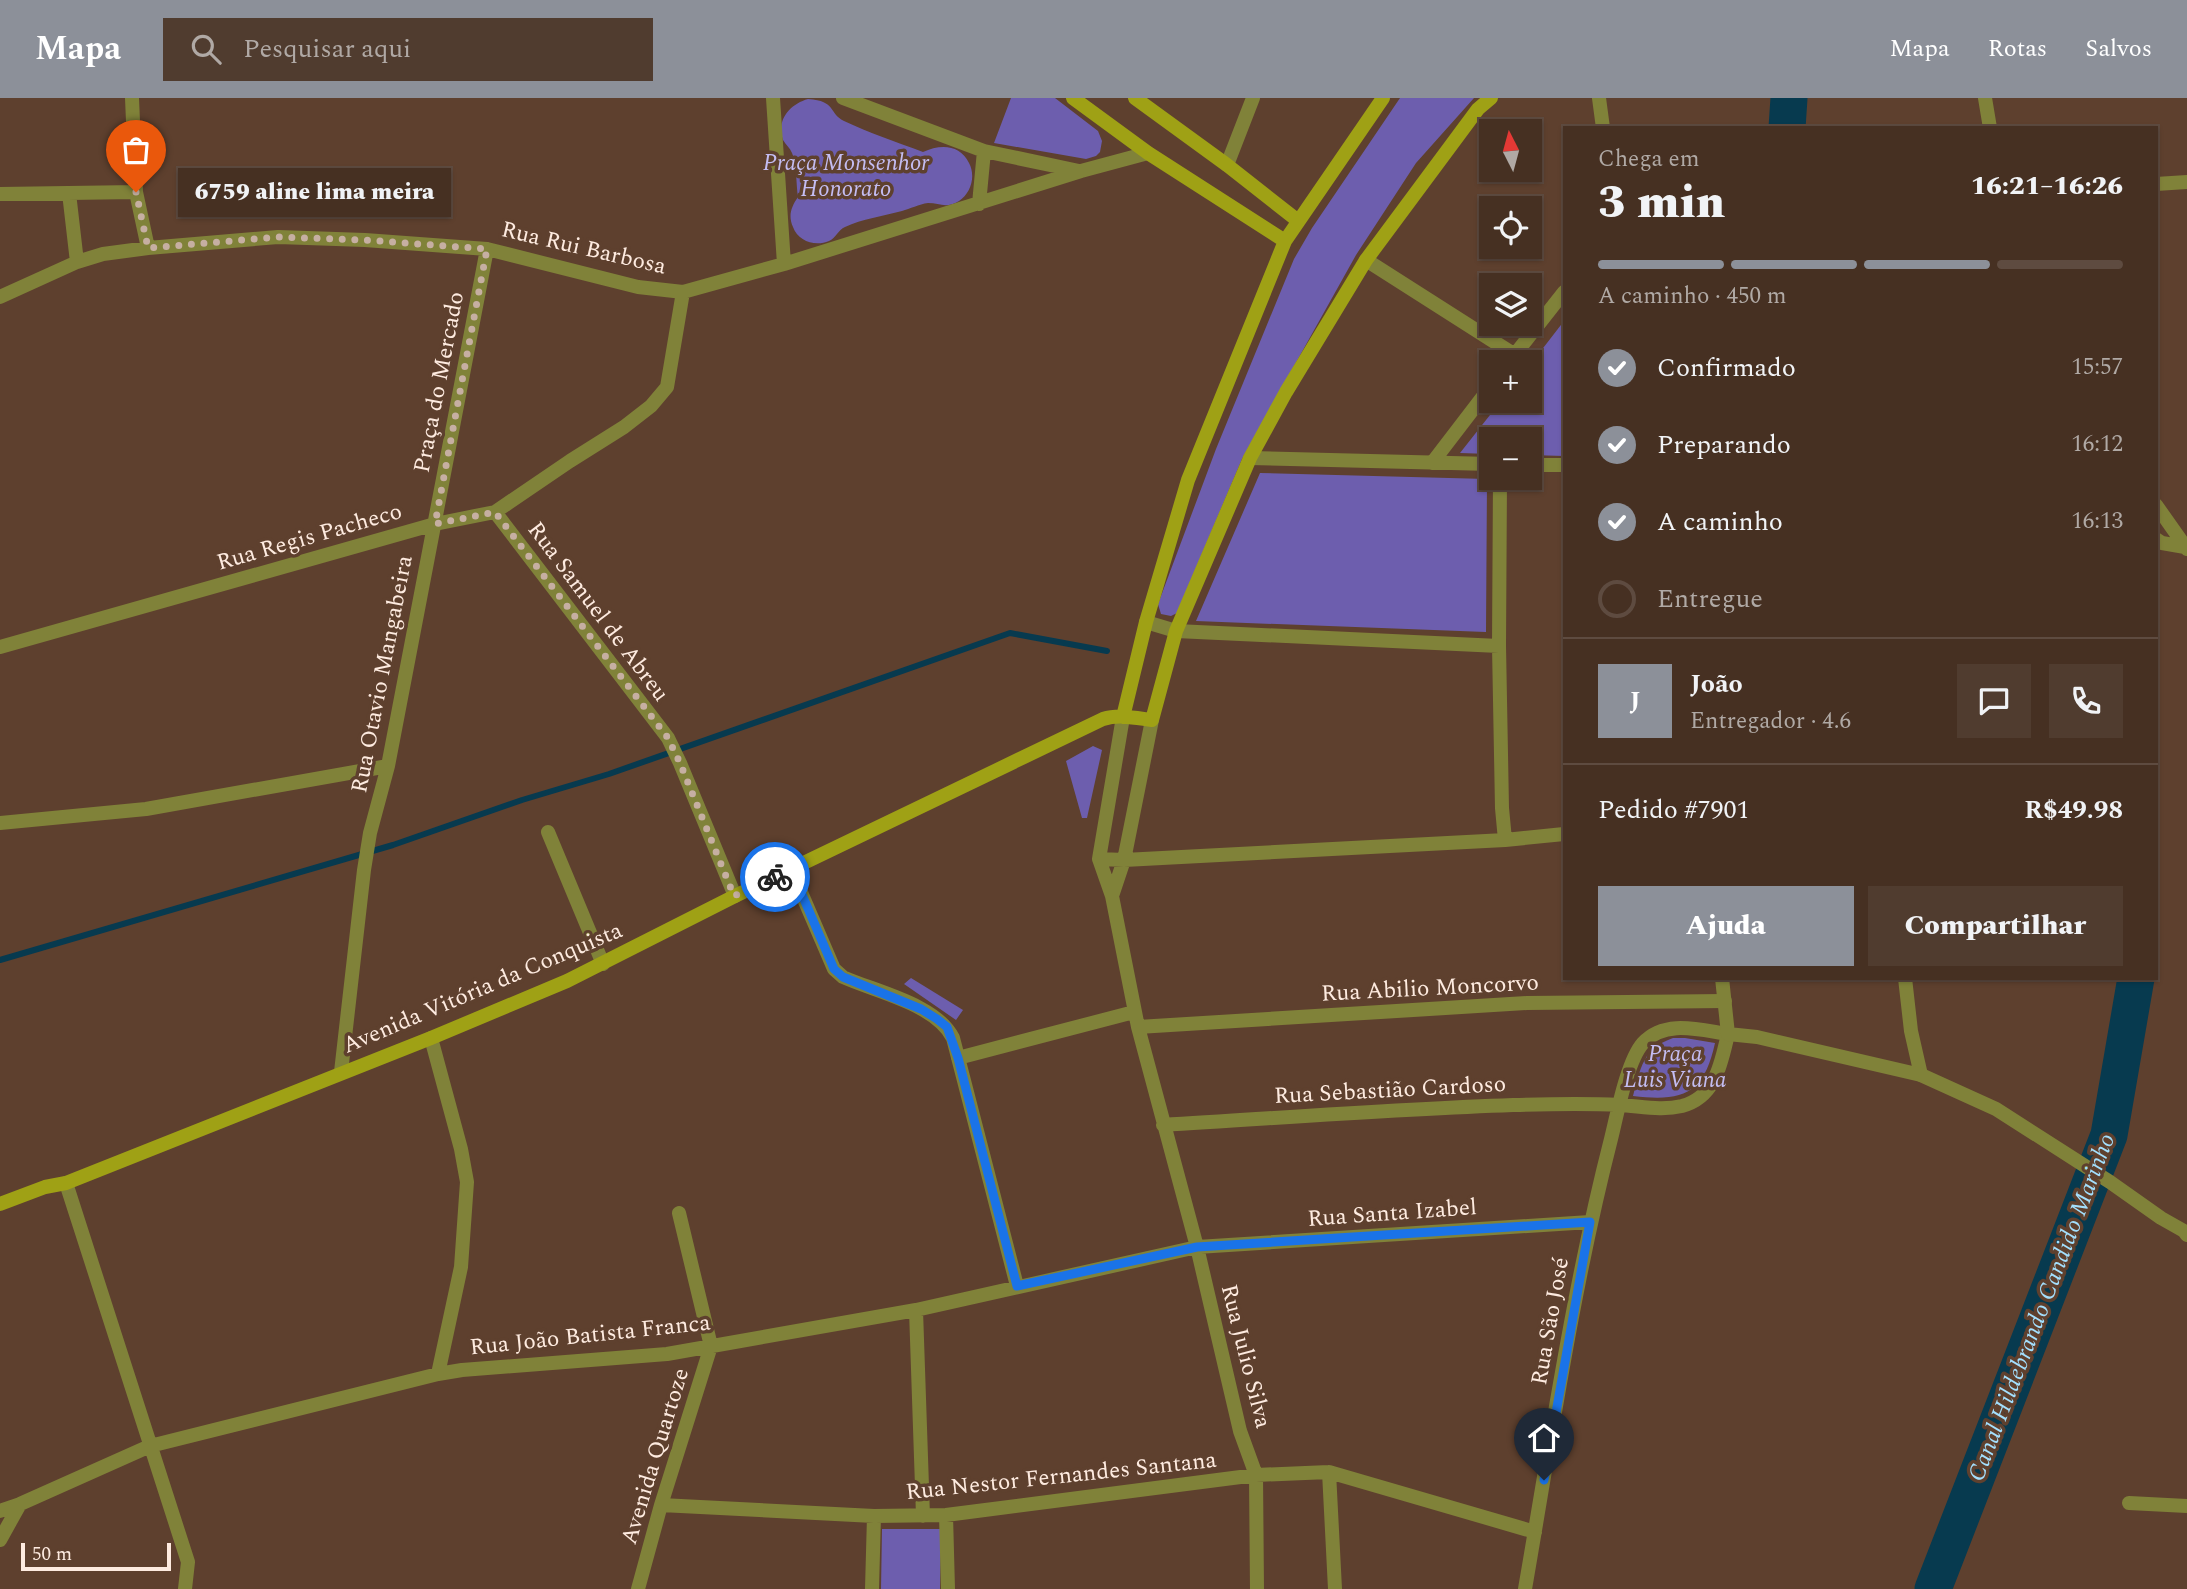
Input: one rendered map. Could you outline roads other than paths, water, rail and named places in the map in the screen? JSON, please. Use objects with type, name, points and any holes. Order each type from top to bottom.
[{"type":"main road","points":[[1073,98],[1148,153],[1285,240]]},
{"type":"main road","points":[[1135,98],[1227,164],[1297,220]]},
{"type":"main road","points":[[1123,717],[1146,622],[1188,480],[1285,240],[1383,98]]},
{"type":"main road","points":[[1152,720],[1176,631],[1250,458],[1286,392],[1366,260],[1478,109],[1491,98]]},
{"type":"main road","name":"Avenida Vitória da Conquista","points":[[0,1204],[45,1187],[66,1183],[431,1038],[603,964],[734,896],[1103,719],[1112,716],[1152,720]]},
{"type":"street","points":[[132,98],[136,192],[148,248]]},
{"type":"street","points":[[773,98],[784,264]]},
{"type":"street","points":[[843,98],[984,150],[1081,171]]},
{"type":"street","points":[[1227,164],[1252,98]]},
{"type":"street","points":[[1599,98],[1603,126]]},
{"type":"street","points":[[1985,98],[1990,126]]},
{"type":"street","points":[[979,204],[984,150]]},
{"type":"street","name":"Rua Rui Barbosa","points":[[0,297],[77,262],[103,254],[278,237],[487,249],[638,287],[682,292],[784,264],[1081,171],[1148,153]]},
{"type":"street","points":[[2158,184],[2187,182]]},
{"type":"street","points":[[0,194],[136,192]]},
{"type":"street","points":[[69,193],[77,262]]},
{"type":"street","name":"Praça do Mercado","points":[[435,524],[487,249]]},
{"type":"street","points":[[1366,260],[1500,350]]},
{"type":"street","name":"Rua Regis Pacheco","points":[[0,647],[435,524],[495,512],[624,427],[651,406],[667,387],[682,292]]},
{"type":"street","points":[[1518,350],[1563,293]]},
{"type":"street","points":[[1432,463],[1479,402]]},
{"type":"street","points":[[1250,458],[1479,464]]},
{"type":"street","points":[[1542,465],[1563,465]]},
{"type":"street","points":[[1500,490],[1499,646],[1505,840]]},
{"type":"street","points":[[2158,508],[2186,548]]},
{"type":"street","name":"Rua Samuel de Abreu","points":[[495,512],[668,738],[734,896]]},
{"type":"street","name":"Rua Otavio Mangabeira","points":[[341,1072],[370,833],[388,766],[435,524]]},
{"type":"street","points":[[2158,540],[2186,548]]},
{"type":"street","points":[[1146,622],[1176,631],[1499,646]]},
{"type":"street","points":[[1123,717],[1099,859],[1124,860],[1505,840],[1563,834]]},
{"type":"street","points":[[1112,896],[1124,860],[1152,720]]},
{"type":"street","points":[[0,823],[146,809],[388,766]]},
{"type":"street","points":[[548,832],[603,964]]},
{"type":"street","name":"Rua Julio Silva","points":[[1099,859],[1112,896],[1136,1020],[1197,1247],[1240,1431],[1256,1475],[1258,1589]]},
{"type":"street","points":[[791,869],[834,969],[843,977],[921,1009],[947,1027],[958,1058],[1017,1286]]},
{"type":"street","points":[[1620,1105],[1665,1108],[1684,1105],[1700,1097],[1713,1084],[1728,1034],[1722,980]]},
{"type":"street","points":[[1905,980],[1911,1031],[1921,1075]]},
{"type":"street","name":"Rua Abilio Moncorvo","points":[[958,1058],[1136,1020],[1527,1003],[1725,1001]]},
{"type":"street","name":"Rua São José","points":[[1525,1589],[1590,1222],[1635,1055],[1643,1042],[1656,1033],[1671,1028],[1686,1028],[1758,1037],[1921,1075],[1996,1109],[2186,1232]]},
{"type":"street","points":[[431,1038],[461,1149],[467,1182],[461,1267],[438,1374]]},
{"type":"street","name":"Rua Sebastião Cardoso","points":[[1163,1125],[1514,1105],[1620,1105]]},
{"type":"street","points":[[66,1183],[188,1562],[185,1589]]},
{"type":"street","name":"Avenida Quartoze","points":[[638,1589],[661,1505],[711,1346],[679,1213]]},
{"type":"street","name":"Rua Santa Izabel","points":[[1197,1247],[1590,1222]]},
{"type":"street","name":"Rua João Batista Franca","points":[[0,1511],[150,1446],[438,1374],[667,1354],[916,1310],[1197,1247]]},
{"type":"street","points":[[916,1310],[922,1516]]},
{"type":"street","points":[[1329,1472],[1335,1589]]},
{"type":"street","name":"Rua Nestor Fernandes Santana","points":[[661,1505],[874,1516],[946,1516],[1256,1475],[1329,1472],[1535,1532]]},
{"type":"street","points":[[2129,1503],[2187,1506]]},
{"type":"street","points":[[0,1540],[20,1504]]},
{"type":"street","points":[[872,1589],[874,1516]]},
{"type":"street","points":[[946,1516],[948,1589]]},
{"type":"waterway","name":"Canal Hildebrando Candido Marinho","points":[[1787,126],[1789,98]]},
{"type":"waterway","points":[[0,960],[393,845],[522,800],[609,774],[1010,633],[1107,651]]},
{"type":"waterway","name":"Canal Hildebrando Candido Marinho","points":[[1933,1589],[2109,1135],[2136,980]]},
{"type":"place","name":"6759 aline lima meira","points":[[136,192]]},
{"type":"park label","name":"Praça Monsenhor Honorato","points":[[846,175]]},
{"type":"park label","name":"Praça Luis Viana","points":[[1675,1066]]}]
